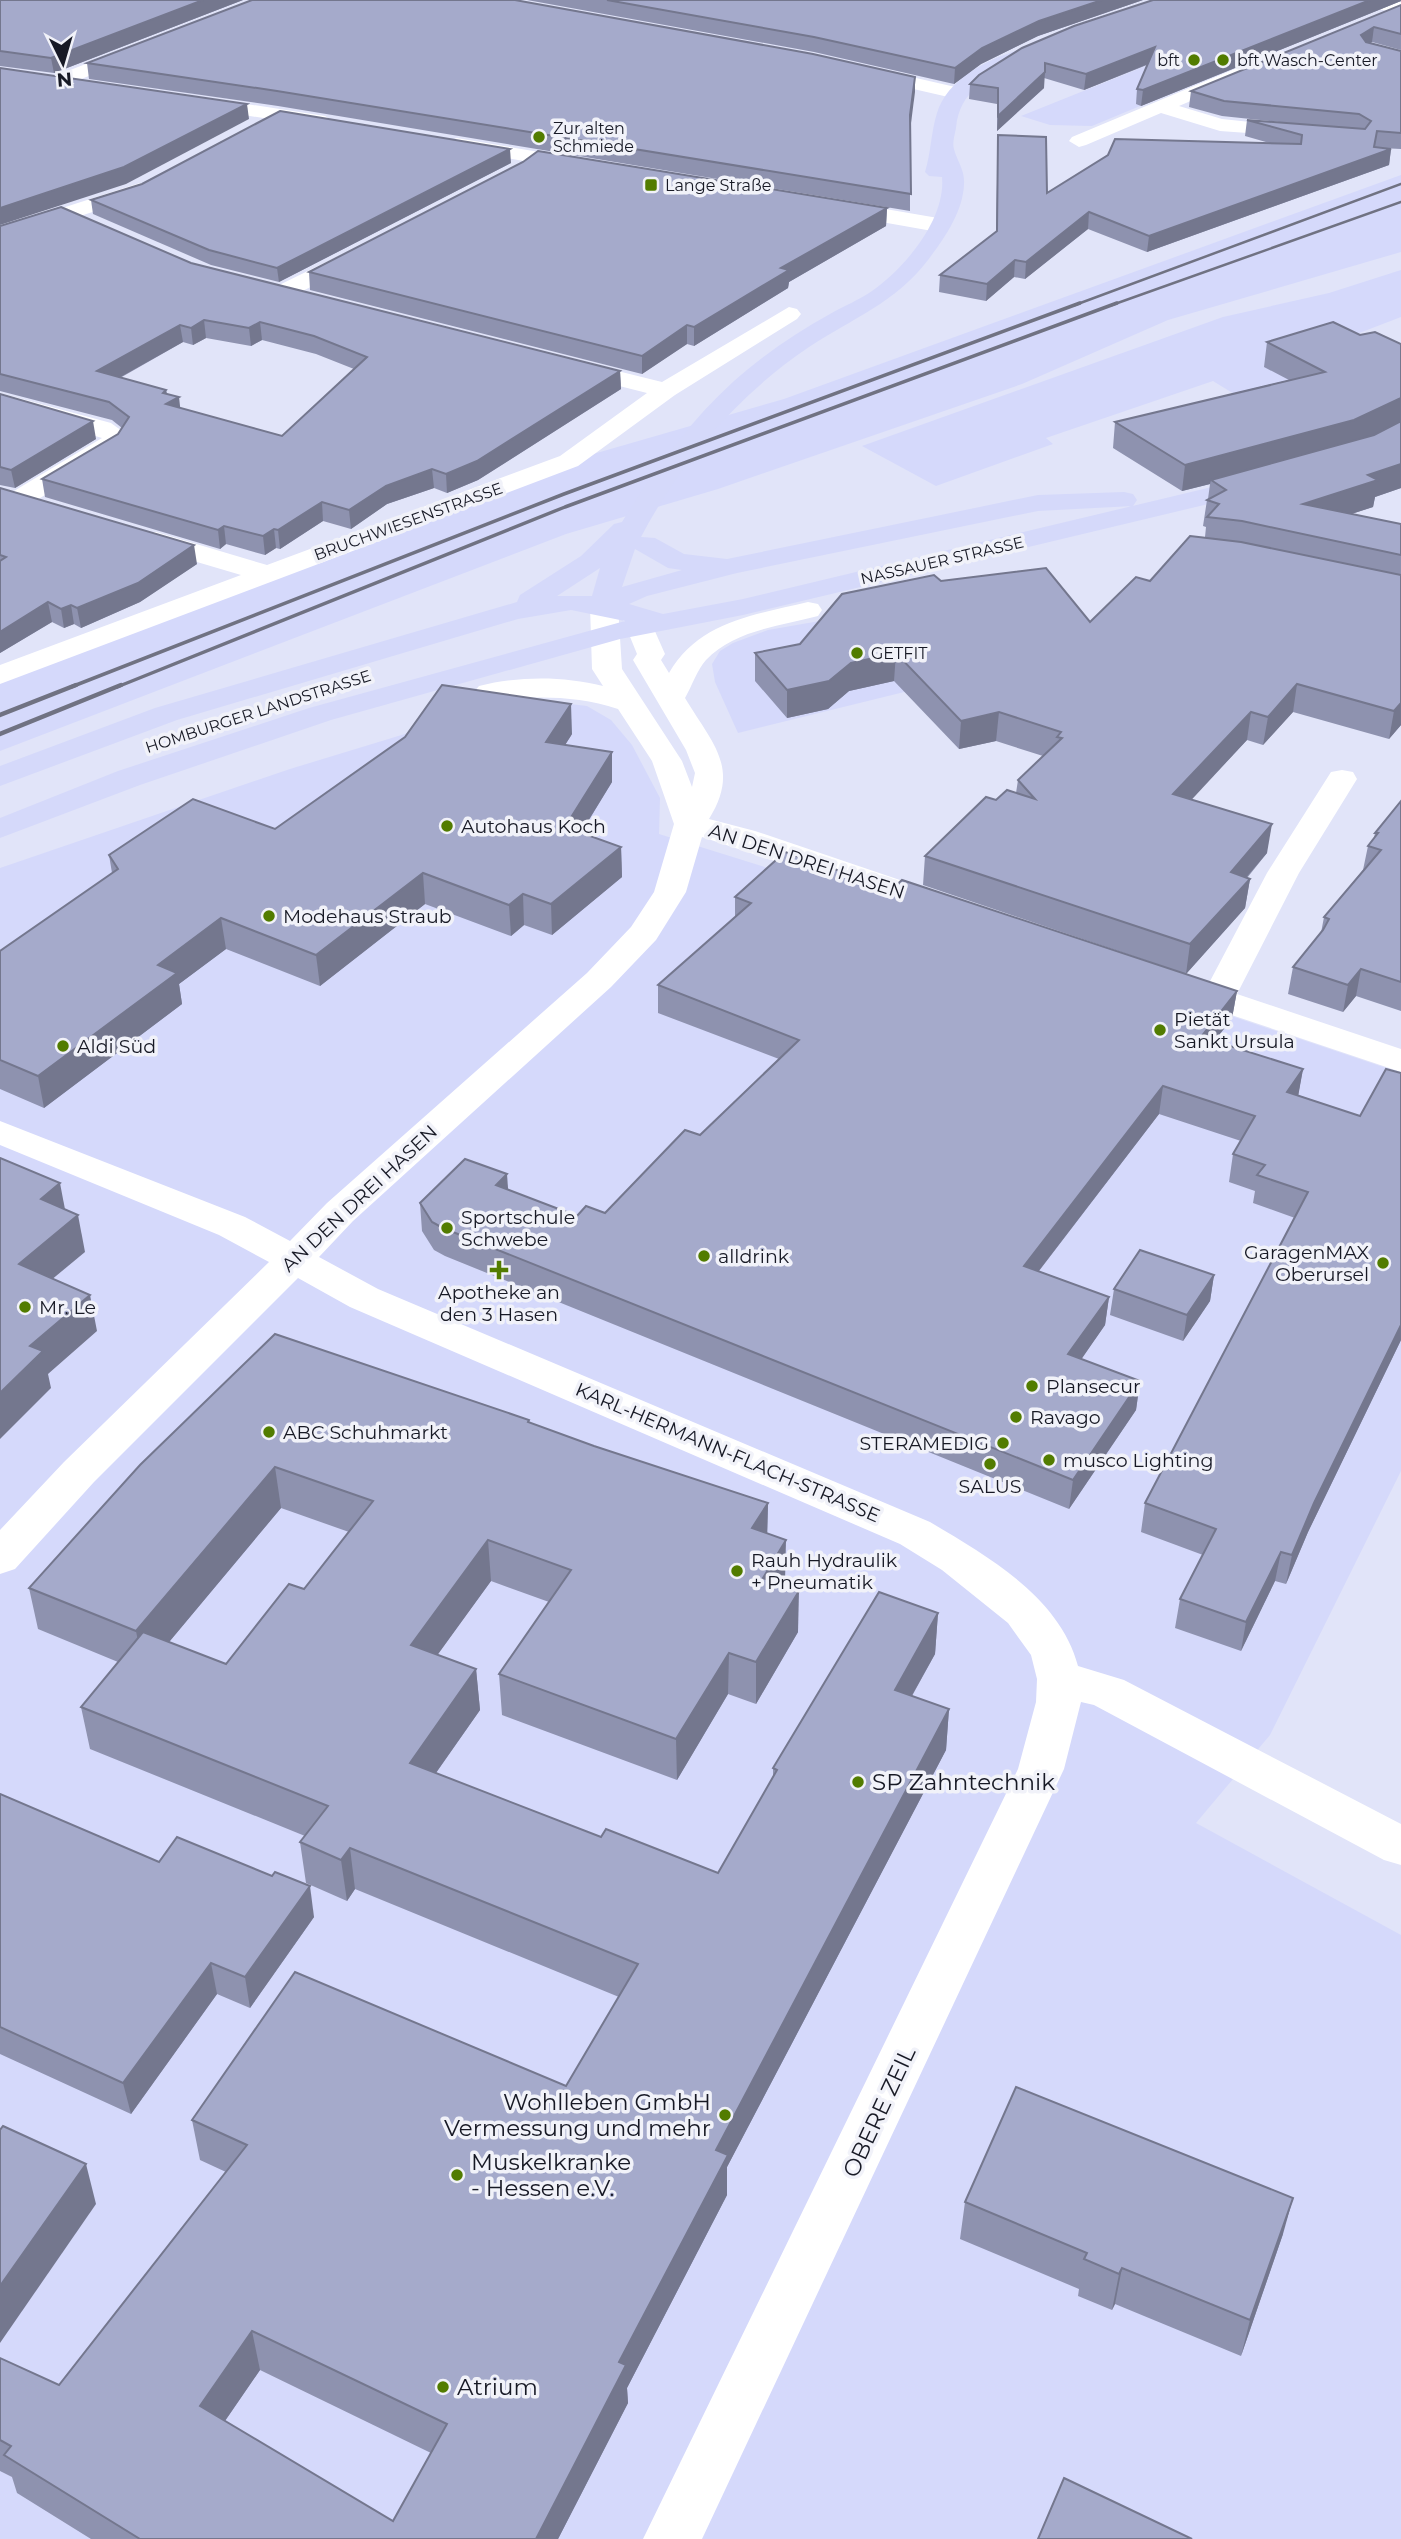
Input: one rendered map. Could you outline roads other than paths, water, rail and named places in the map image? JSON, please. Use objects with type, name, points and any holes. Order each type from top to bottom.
[{"type":"main road","points":[[604,606],[605,588],[626,536],[696,437],[742,387],[842,317],[862,292],[883,275],[950,204],[952,170],[943,148],[947,113],[957,93],[978,75],[1041,48]]},
{"type":"main road","name":"NASSAUER STRASSE","points":[[483,668],[616,631],[739,586],[957,541],[1124,500],[1274,468],[1253,485],[739,586]]},
{"type":"main road","points":[[636,604],[674,623],[732,622],[808,610],[1031,564],[1253,485]]},
{"type":"main road","points":[[0,851],[483,668],[586,652],[608,639],[636,604],[648,507]]},
{"type":"main road","points":[[514,611],[591,562],[648,507]]},
{"type":"main road","points":[[645,544],[678,562],[739,586]]},
{"type":"main road","points":[[0,778],[93,739],[166,714],[514,611],[571,602],[604,606],[636,604],[739,586]]},
{"type":"main road","name":"HOMBURGER LANDSTRASSE","points":[[0,807],[181,734],[342,681],[483,668]]},
{"type":"main road","name":"HOMBURGER LANDSTRASSE","points":[[0,830],[129,778],[320,714],[483,668]]},
{"type":"street","points":[[1363,0],[1401,8]]},
{"type":"street","points":[[1368,22],[1401,8]]},
{"type":"street","points":[[59,81],[150,46]]},
{"type":"street","points":[[1079,141],[1257,66]]},
{"type":"street","points":[[849,69],[957,93]]},
{"type":"street","points":[[35,78],[100,87]]},
{"type":"street","points":[[169,97],[349,126]]},
{"type":"street","points":[[1161,107],[1220,125],[1318,134]]},
{"type":"street","points":[[242,134],[278,115]]},
{"type":"street","points":[[441,142],[602,168]]},
{"type":"street","points":[[515,173],[534,157]]},
{"type":"street","points":[[0,235],[135,191],[159,178]]},
{"type":"street","points":[[808,203],[929,224]]},
{"type":"street","points":[[66,214],[91,225]]},
{"type":"street","points":[[321,303],[270,290],[380,242]]},
{"type":"street","name":"BRUCHWIESENSTRASSE","points":[[0,676],[265,573],[569,461],[666,390],[789,314]]},
{"type":"street","points":[[546,360],[666,390]]},
{"type":"street","points":[[0,400],[102,428],[116,436],[110,445],[9,497]]},
{"type":"street","points":[[9,497],[57,512]]},
{"type":"street","points":[[122,531],[265,573]]},
{"type":"street","name":"AN DEN DREI HASEN","points":[[0,1558],[79,1472],[250,1305],[292,1259],[599,980],[644,933],[670,892],[690,824],[704,802],[709,773],[701,750],[669,701],[647,660],[651,654],[636,604]]},
{"type":"street","name":"AN DEN DREI HASEN","points":[[604,606],[608,639],[607,669],[667,761],[690,824]]},
{"type":"street","points":[[669,701],[694,657],[709,642],[736,629],[808,610]]},
{"type":"street","points":[[483,668],[549,686],[596,690],[627,702]]},
{"type":"street","points":[[1217,999],[1283,873],[1342,779]]},
{"type":"street","name":"AN DEN DREI HASEN","points":[[690,824],[744,838],[967,914]]},
{"type":"street","points":[[1151,976],[1401,1061]]},
{"type":"street","name":"KARL-HERMANN-FLACH-STRASSE","points":[[0,1132],[232,1226],[364,1298],[915,1533],[981,1572],[1032,1620],[1048,1649],[1059,1678]]},
{"type":"street","points":[[1059,1678],[1108,1692],[1401,1846]]},
{"type":"street","name":"OBERE ZEIL","points":[[672,2539],[1041,1769],[1051,1741],[1059,1678]]},
{"type":"railway","points":[[1075,305],[1401,184]]},
{"type":"railway","points":[[1112,305],[1401,202]]},
{"type":"railway","points":[[71,687],[564,494],[1080,303]]},
{"type":"railway","points":[[117,687],[565,507],[1117,303]]},
{"type":"railway","points":[[0,715],[76,685]]},
{"type":"railway","points":[[0,734],[121,685]]},
{"type":"place","name":"bft","points":[[1194,60]]},
{"type":"place","name":"bft Wasch-Center","points":[[1223,60]]},
{"type":"place","name":"Zur alten Schmiede","points":[[539,137]]},
{"type":"place","name":"Lange Straße","points":[[651,185]]},
{"type":"place","name":"GETFIT","points":[[857,653]]},
{"type":"place","name":"Autohaus Koch","points":[[447,826]]},
{"type":"place","name":"Modehaus Straub","points":[[269,916]]},
{"type":"place","name":"Pietät Sankt Ursula","points":[[1160,1030]]},
{"type":"place","name":"Aldi Süd","points":[[63,1046]]},
{"type":"place","name":"Sportschule Schwebe","points":[[447,1228]]},
{"type":"place","name":"alldrink","points":[[704,1256]]},
{"type":"place","name":"GaragenMAX Oberursel","points":[[1383,1263]]},
{"type":"place","name":"Apotheke an den 3 Hasen","points":[[499,1270]]},
{"type":"place","name":"Mr. Le","points":[[25,1307]]},
{"type":"place","name":"Plansecur","points":[[1032,1386]]},
{"type":"place","name":"Ravago","points":[[1016,1417]]},
{"type":"place","name":"ABC Schuhmarkt","points":[[269,1432]]},
{"type":"place","name":"STERAMEDIG","points":[[1003,1443]]},
{"type":"place","name":"musco Lighting","points":[[1049,1460]]},
{"type":"place","name":"SALUS","points":[[990,1464]]},
{"type":"place","name":"Rauh Hydraulik + Pneumatik","points":[[737,1571]]},
{"type":"place","name":"SP Zahntechnik","points":[[858,1782]]},
{"type":"place","name":"Wohlleben GmbH Vermessung und mehr","points":[[725,2115]]},
{"type":"place","name":"Muskelkranke - Hessen e.V.","points":[[457,2175]]},
{"type":"place","name":"Atrium","points":[[443,2387]]}]
